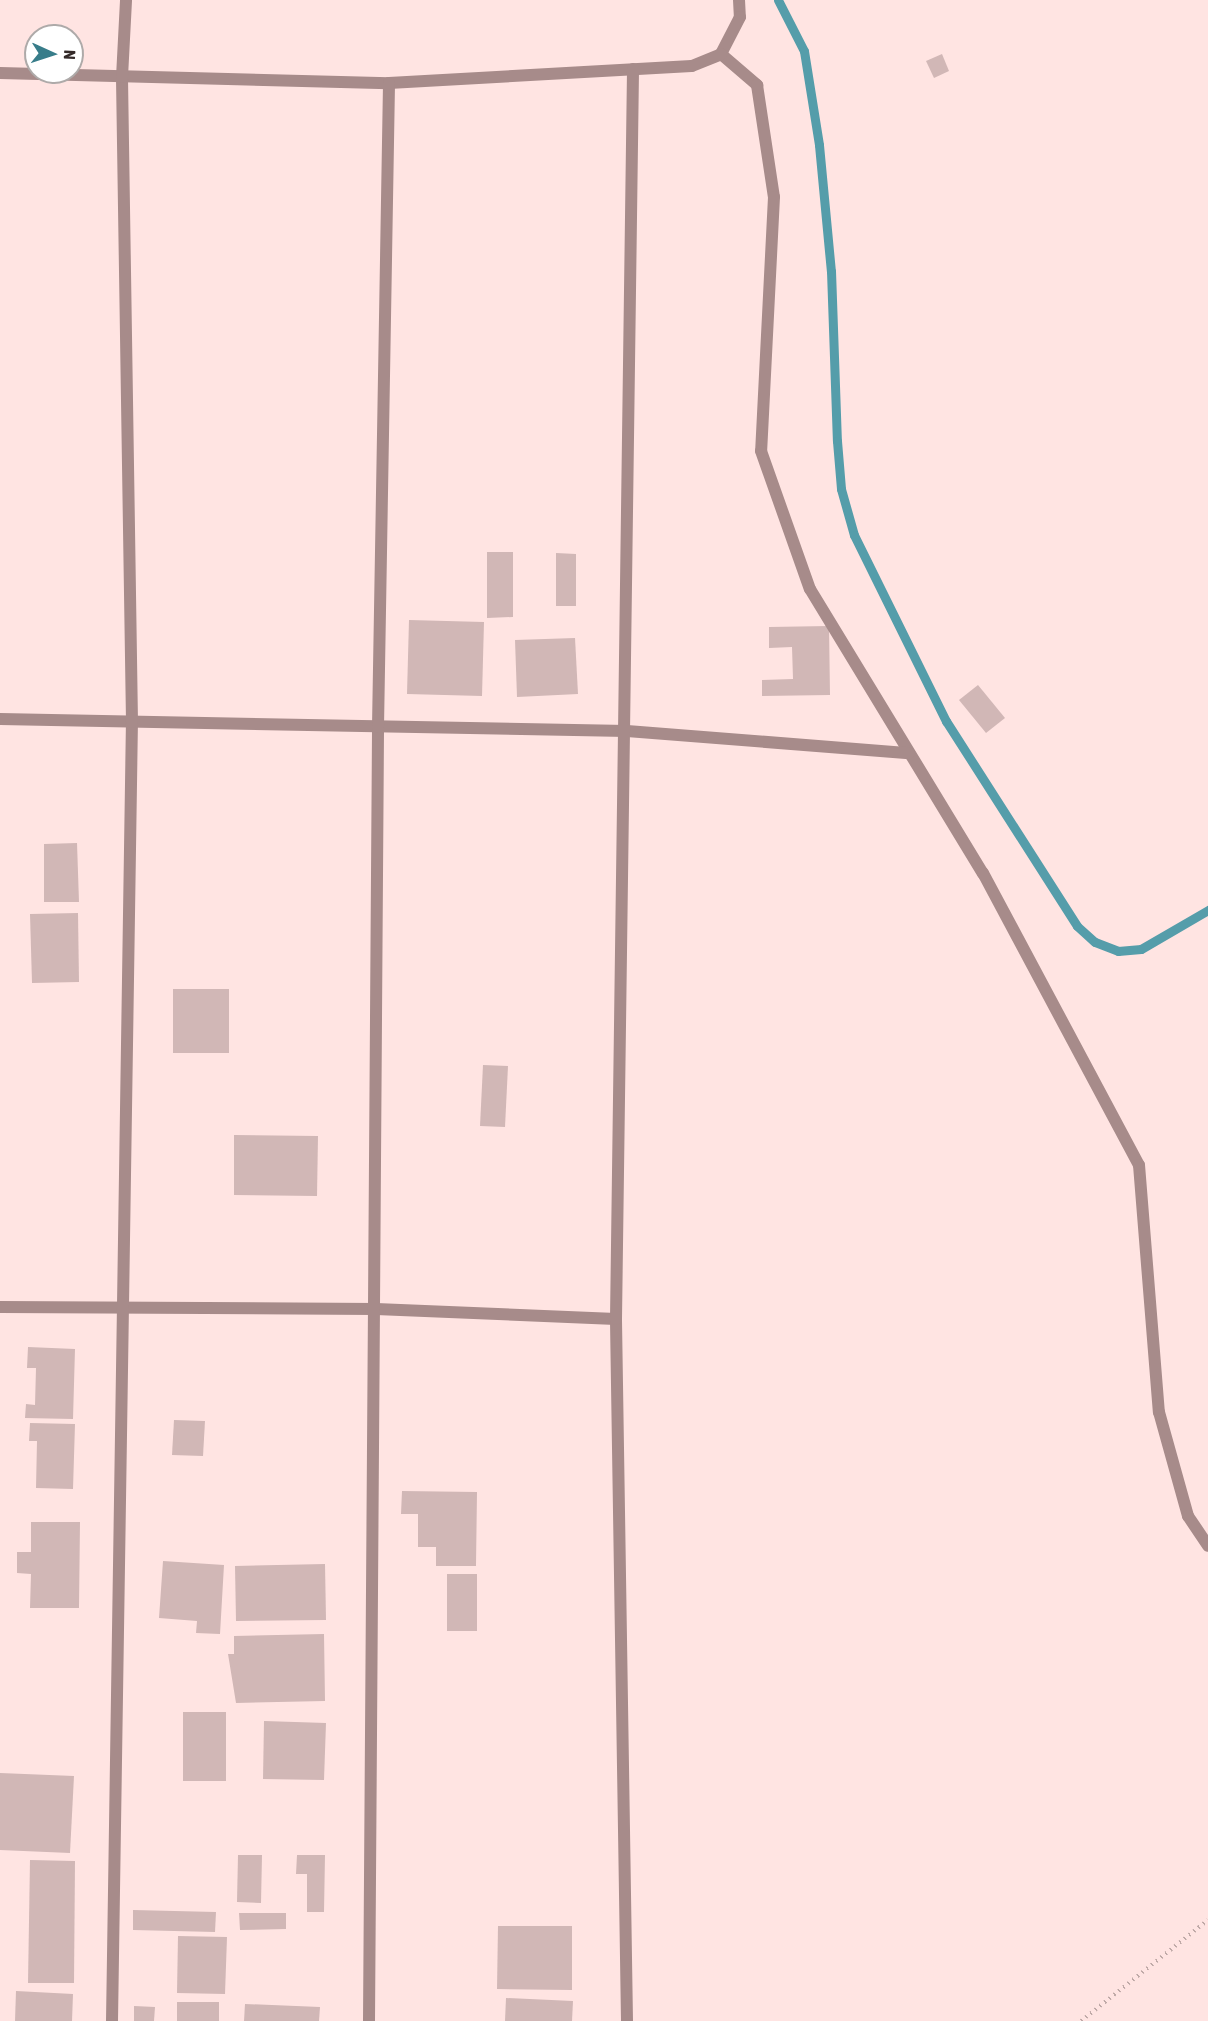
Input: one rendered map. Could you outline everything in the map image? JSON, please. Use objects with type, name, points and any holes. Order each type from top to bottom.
[{"type":"street","points":[[112,2021],[132,722],[122,77],[126,0]]},
{"type":"street","points":[[0,74],[389,83],[692,66],[721,54],[740,17],[739,0]]},
{"type":"street","points":[[721,54],[757,85],[774,197],[761,451],[810,589],[983,873],[1139,1165],[1159,1412],[1188,1516],[1208,1546]]},
{"type":"street","points":[[627,2021],[616,1319],[627,731],[633,69]]},
{"type":"street","points":[[369,2021],[376,1309],[378,727],[389,83]]},
{"type":"street","points":[[0,719],[627,731],[909,753]]},
{"type":"street","points":[[0,1307],[376,1309],[616,1319]]},
{"type":"path","points":[[1081,2021],[1208,1920]]},
{"type":"building","points":[[942,54],[949,71],[934,78],[926,61]]},
{"type":"building","points":[[487,552],[513,552],[513,617],[487,618]]},
{"type":"building","points":[[556,553],[576,554],[576,606],[556,606]]},
{"type":"building","points":[[409,620],[484,622],[482,696],[407,694]]},
{"type":"building","points":[[829,626],[830,695],[762,696],[762,680],[793,679],[792,647],[769,648],[769,627]]},
{"type":"building","points":[[575,638],[578,694],[517,697],[515,640]]},
{"type":"building","points":[[978,685],[1005,718],[986,733],[959,700]]},
{"type":"building","points":[[77,843],[79,902],[44,902],[44,844]]},
{"type":"building","points":[[78,913],[79,982],[32,983],[30,914]]},
{"type":"building","points":[[173,989],[229,989],[229,1053],[173,1053]]},
{"type":"building","points":[[483,1065],[508,1066],[505,1127],[480,1126]]},
{"type":"building","points":[[234,1135],[318,1136],[317,1196],[234,1195]]},
{"type":"building","points":[[28,1347],[75,1349],[73,1419],[25,1418],[26,1404],[35,1405],[36,1368],[27,1368]]},
{"type":"building","points":[[174,1420],[205,1421],[203,1456],[172,1455]]},
{"type":"building","points":[[30,1423],[75,1424],[73,1489],[36,1488],[37,1441],[29,1441]]},
{"type":"building","points":[[402,1491],[477,1492],[476,1566],[436,1566],[436,1547],[418,1547],[418,1514],[401,1514]]},
{"type":"building","points":[[31,1522],[80,1522],[79,1608],[30,1608],[31,1574],[17,1573],[17,1552],[31,1552]]},
{"type":"building","points":[[163,1561],[224,1565],[220,1634],[196,1633],[197,1621],[159,1618]]},
{"type":"building","points":[[325,1564],[326,1620],[236,1621],[235,1566]]},
{"type":"building","points":[[447,1574],[477,1574],[477,1631],[447,1631]]},
{"type":"building","points":[[324,1634],[325,1701],[236,1703],[228,1654],[234,1654],[234,1636]]},
{"type":"building","points":[[183,1712],[226,1712],[226,1781],[183,1781]]},
{"type":"building","points":[[264,1721],[326,1723],[324,1780],[263,1779]]},
{"type":"building","points":[[0,1773],[74,1776],[70,1853],[0,1850]]},
{"type":"building","points":[[238,1855],[262,1855],[261,1903],[237,1902]]},
{"type":"building","points":[[297,1855],[325,1855],[324,1912],[307,1912],[307,1874],[296,1874]]},
{"type":"building","points":[[30,1860],[75,1861],[74,1983],[28,1983]]},
{"type":"building","points":[[133,1910],[216,1912],[215,1932],[133,1930]]},
{"type":"building","points":[[239,1913],[286,1913],[286,1929],[240,1930]]},
{"type":"building","points":[[498,1926],[572,1926],[572,1990],[497,1989]]},
{"type":"building","points":[[178,1936],[227,1937],[225,1994],[177,1993]]},
{"type":"building","points":[[16,1991],[73,1994],[72,2021],[15,2021]]},
{"type":"building","points":[[506,1998],[573,2001],[572,2021],[505,2021]]},
{"type":"building","points":[[177,2002],[219,2002],[219,2021],[177,2021]]},
{"type":"building","points":[[245,2004],[320,2007],[319,2021],[244,2021]]},
{"type":"building","points":[[134,2006],[155,2007],[154,2021],[134,2021]]},
{"type":"waterway","points":[[778,0],[804,51],[819,145],[831,271],[841,489],[854,535],[946,721],[1077,926],[1095,942],[1118,951],[1141,949],[1208,910]]}]
